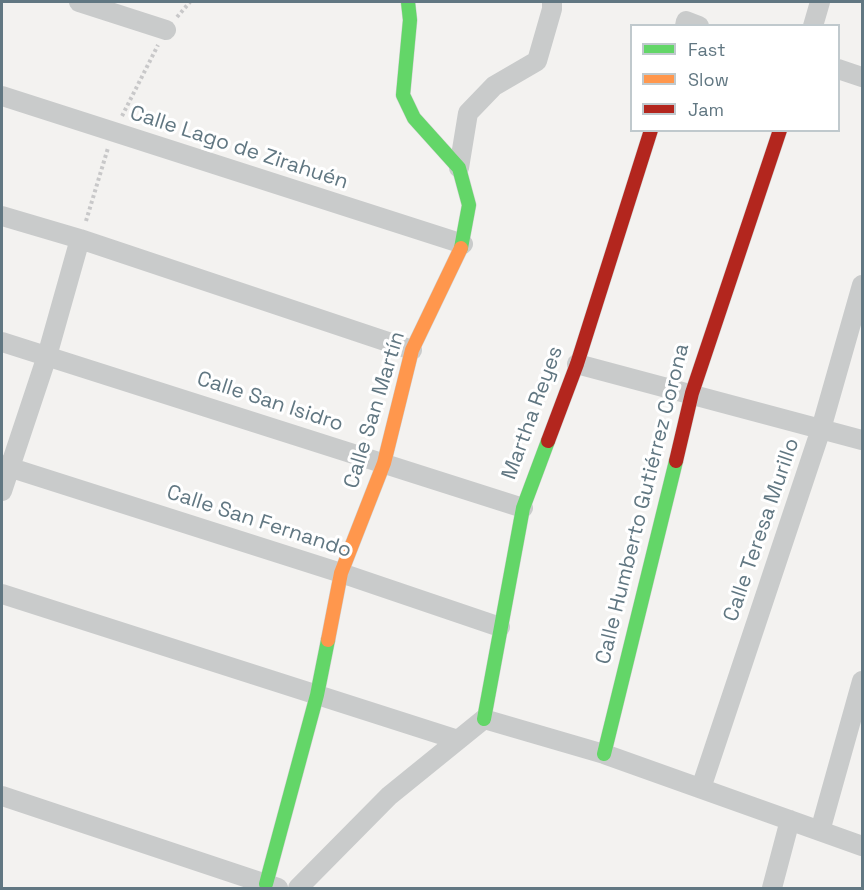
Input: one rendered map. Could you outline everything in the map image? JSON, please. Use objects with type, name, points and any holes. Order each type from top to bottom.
[{"type":"street","points":[[79,2],[117,8],[166,30]]},
{"type":"street","name":"Calle San Martín","points":[[272,886],[317,695],[341,573],[384,464],[412,350],[463,244],[469,205],[459,168],[414,118],[403,95],[410,20],[408,2]]},
{"type":"street","points":[[459,168],[468,113],[494,86],[537,61],[552,2]]},
{"type":"street","points":[[814,24],[820,2]]},
{"type":"street","points":[[840,70],[862,77]]},
{"type":"street","name":"Calle Lago de Zirahuén","points":[[2,96],[463,244]]},
{"type":"street","name":"Martha Reyes","points":[[484,719],[524,508],[577,364],[650,132]]},
{"type":"street","name":"Calle Humberto Gutiérrez Corona","points":[[604,754],[692,393],[779,132]]},
{"type":"street","points":[[2,216],[80,239],[412,350]]},
{"type":"street","points":[[2,490],[6,467],[47,356],[80,239]]},
{"type":"street","name":"Calle Teresa Murillo","points":[[701,789],[821,429],[862,285]]},
{"type":"street","name":"Calle San Isidro","points":[[2,342],[524,508]]},
{"type":"street","points":[[577,364],[862,440]]},
{"type":"street","name":"Calle San Fernando","points":[[6,467],[341,573],[500,627]]},
{"type":"street","points":[[2,594],[458,740]]},
{"type":"street","points":[[820,831],[862,681]]},
{"type":"street","points":[[298,888],[389,796],[484,719],[604,754],[862,846]]},
{"type":"street","points":[[2,796],[272,886]]},
{"type":"street","points":[[772,888],[790,820]]},
{"type":"traffic: fast","points":[[408,2],[410,20],[403,95],[414,118],[459,168],[469,205],[461,248]]},
{"type":"traffic: fast","points":[[484,719],[523,508],[548,441]]},
{"type":"traffic: fast","points":[[604,754],[676,461]]},
{"type":"traffic: fast","points":[[266,884],[317,695],[328,640]]},
{"type":"traffic: slow","points":[[328,640],[341,573],[384,463],[412,350],[461,248]]},
{"type":"traffic: jam","points":[[548,441],[577,364],[650,132]]},
{"type":"traffic: jam","points":[[676,461],[692,393],[779,132]]}]
